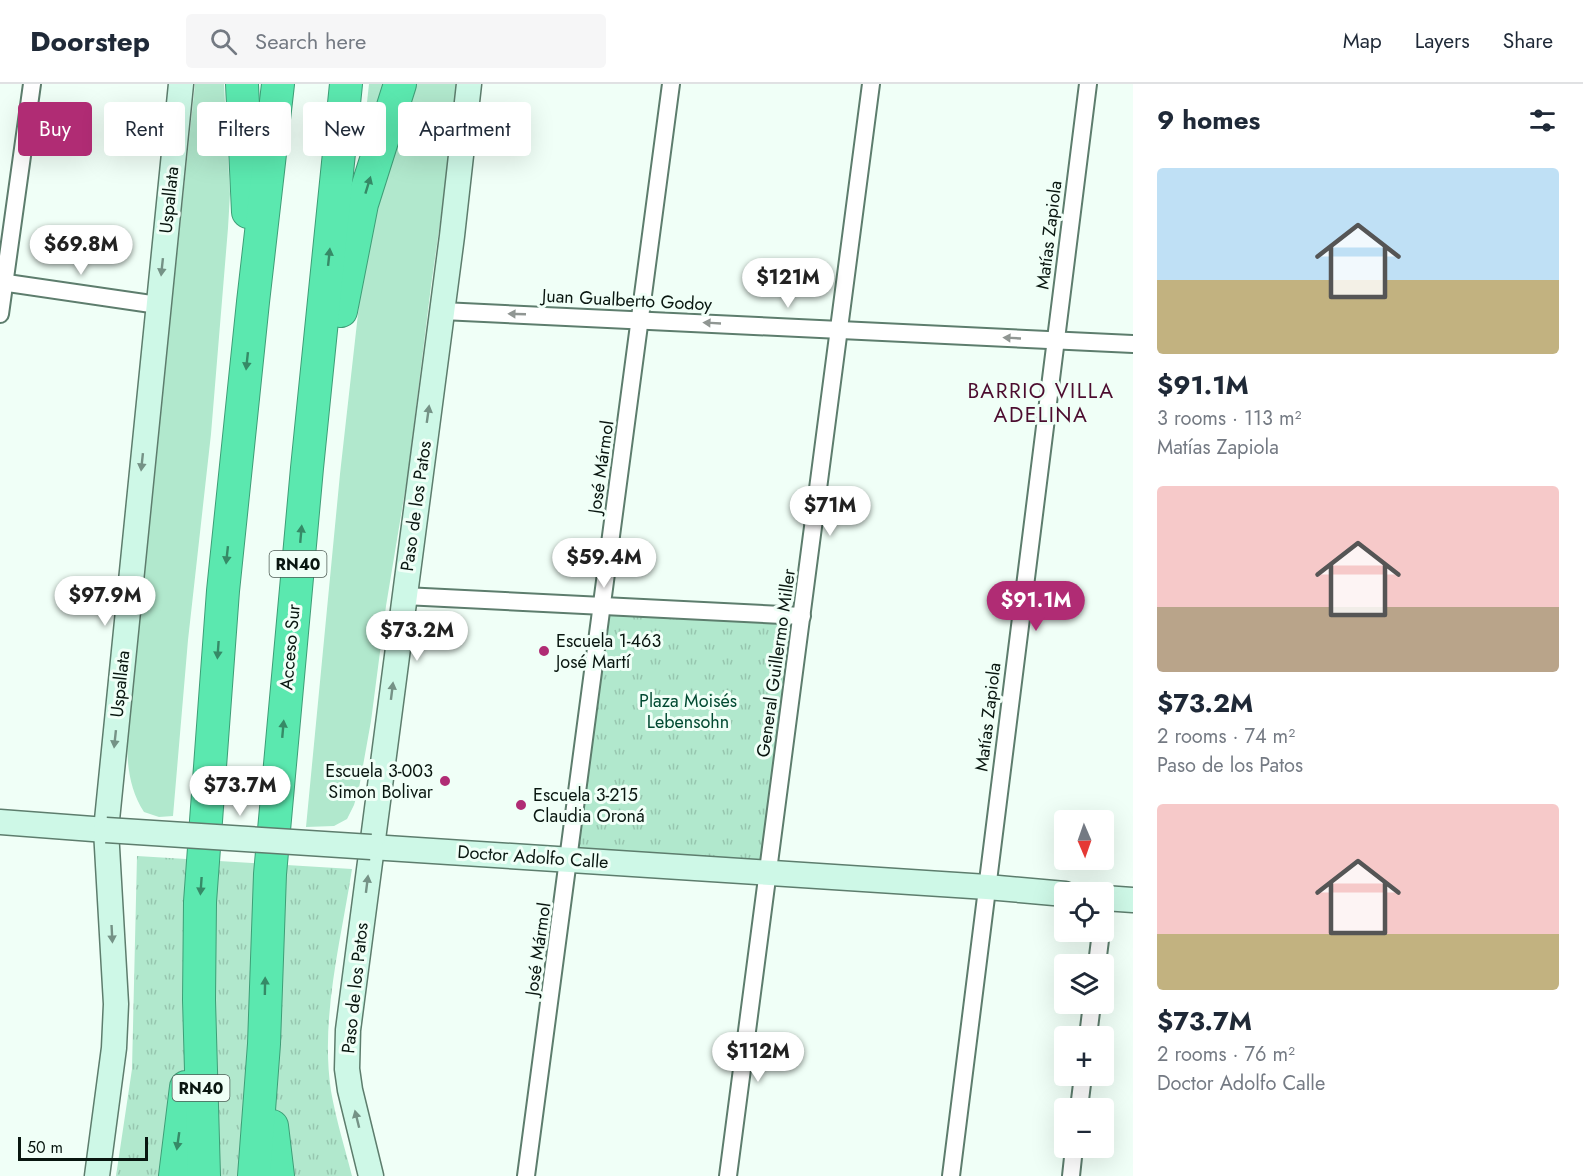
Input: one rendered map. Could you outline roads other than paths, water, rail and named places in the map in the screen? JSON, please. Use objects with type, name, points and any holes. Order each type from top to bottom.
[{"type":"highway","points":[[242,84],[252,303]]},
{"type":"highway","name":"RN40","points":[[204,1176],[199,1000],[200,902],[223,591],[252,303],[278,84]]},
{"type":"highway","name":"Acceso Sur","points":[[254,1176],[264,1044],[270,874],[307,468],[346,84]]},
{"type":"highway","points":[[307,468],[362,204],[400,84]]},
{"type":"highway","points":[[175,1176],[199,1000]]},
{"type":"highway","points":[[264,1044],[278,1176]]},
{"type":"street","points":[[0,314],[2,282],[32,84]]},
{"type":"street","name":"Uspallata","points":[[98,1176],[114,1048],[115,1015],[106,830],[181,84]]},
{"type":"street","name":"Paso de los Patos","points":[[371,1176],[350,1090],[347,1069],[348,1030],[470,84]]},
{"type":"street","name":"José Mármol","points":[[526,1176],[671,84]]},
{"type":"street","name":"General Guillermo Miller","points":[[728,1176],[871,84]]},
{"type":"street","name":"Matías Zapiola","points":[[951,1176],[1088,84]]},
{"type":"street","points":[[2,282],[158,305]]},
{"type":"street","name":"Juan Gualberto Godoy","points":[[442,311],[1133,344]]},
{"type":"street","points":[[404,597],[802,616]]},
{"type":"street","name":"Doctor Adolfo Calle","points":[[0,822],[1054,893]]},
{"type":"street","points":[[1114,901],[1133,900]]},
{"type":"street","points":[[1071,1176],[1073,1158]]},
{"type":"place","name":"Escuela 1-463 José Martí","points":[[544,651]]},
{"type":"place","name":"Escuela 3-003 Simon Bolivar","points":[[445,781]]},
{"type":"place","name":"Escuela 3-215 Claudia Oroná","points":[[521,805]]},
{"type":"district","name":"BARRIO VILLA ADELINA","points":[[1041,403]]},
{"type":"park label","name":"Plaza Moisés Lebensohn","points":[[688,711]]}]
